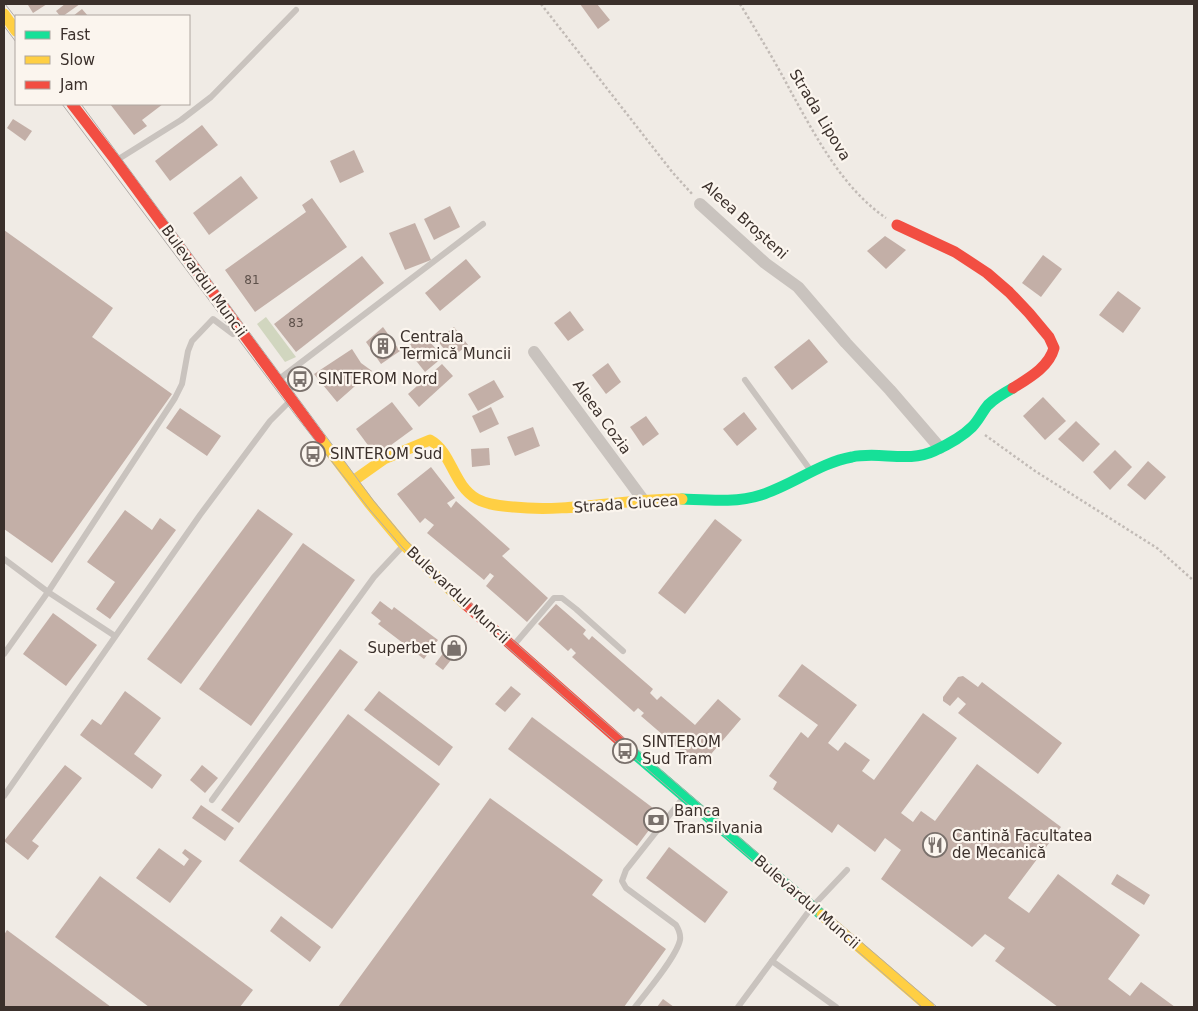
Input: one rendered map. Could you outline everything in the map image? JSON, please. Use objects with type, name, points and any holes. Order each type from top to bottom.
[{"type":"main road","points":[[4,14],[15,30]]},
{"type":"main road","name":"Bulevardul Muncii","points":[[73,105],[277,381],[294,399],[353,481],[404,545],[446,587],[512,647],[929,1007]]},
{"type":"main road","name":"Strada Ciucea","points":[[353,481],[384,459],[430,440],[442,451],[460,484],[466,491],[480,500],[522,509],[553,510],[670,499],[740,500],[782,487],[839,460],[854,456],[869,454],[921,455],[931,453],[977,422],[990,404],[1026,380],[1047,363],[1052,356],[1054,348],[1053,342],[1014,296],[987,272],[964,256],[897,225]]},
{"type":"street","name":"Aleea Broșteni","points":[[700,204],[765,263],[798,286],[940,448]]},
{"type":"street","name":"Aleea Cozia","points":[[534,352],[644,501]]},
{"type":"lane","points":[[116,161],[181,120],[211,97],[296,10]]},
{"type":"lane","points":[[277,381],[482,224]]},
{"type":"lane","points":[[4,654],[48,592],[176,398],[182,384],[188,350],[192,341],[213,319],[239,338],[243,334]]},
{"type":"lane","points":[[745,380],[812,472]]},
{"type":"lane","points":[[4,796],[200,514],[270,420],[294,399]]},
{"type":"lane","points":[[212,800],[374,577],[404,545]]},
{"type":"lane","points":[[4,559],[48,592],[115,636]]},
{"type":"lane","points":[[512,647],[554,598],[562,598],[576,608],[622,651]]},
{"type":"lane","points":[[635,1007],[676,951],[680,938],[676,925],[626,888],[622,881],[626,870],[684,796]]},
{"type":"lane","points":[[738,1007],[812,907],[847,870]]},
{"type":"lane","points":[[772,961],[836,1007]]},
{"type":"path","name":"Aleea Broșteni","points":[[541,4],[673,173],[700,204]]},
{"type":"path","name":"Strada Lipova","points":[[740,4],[811,128],[836,166],[868,202],[897,225]]},
{"type":"path","points":[[977,422],[1035,471],[1157,548],[1194,581]]},
{"type":"green space","points":[[266,317],[296,357],[285,362],[257,324]]},
{"type":"building","points":[[47,4],[33,13],[28,5]]},
{"type":"building","points":[[65,4],[80,4],[64,15],[59,15],[56,11]]},
{"type":"building","points":[[580,4],[597,4],[610,20],[598,29]]},
{"type":"building","points":[[82,9],[87,15],[74,15]]},
{"type":"building","points":[[111,105],[162,105],[142,120],[147,126],[134,135]]},
{"type":"building","points":[[13,119],[32,131],[25,141],[7,128]]},
{"type":"building","points":[[202,125],[218,145],[170,181],[155,161]]},
{"type":"building","points":[[354,150],[364,172],[340,183],[330,161]]},
{"type":"building","points":[[241,176],[258,198],[209,235],[193,213]]},
{"type":"building","points":[[312,198],[347,247],[255,312],[225,270],[306,212],[302,205]]},
{"type":"building","points":[[450,206],[460,227],[434,240],[424,219]]},
{"type":"building","points":[[415,223],[431,260],[405,270],[389,233]]},
{"type":"building","points":[[4,230],[113,308],[92,337],[172,394],[52,563],[4,529]]},
{"type":"building","points":[[885,236],[906,250],[886,269],[867,251]]},
{"type":"building","points":[[1043,255],[1062,269],[1041,297],[1022,283]]},
{"type":"building","points":[[362,256],[384,283],[296,352],[274,324]]},
{"type":"building","points":[[466,259],[481,277],[440,311],[425,293]]},
{"type":"building","points":[[1118,291],[1141,308],[1123,333],[1099,315]]},
{"type":"building","points":[[570,311],[584,330],[568,341],[554,323]]},
{"type":"building","name":"Centrala Termică Muncii","points":[[383,327],[400,351],[381,364],[366,342]]},
{"type":"building","points":[[454,327],[468,345],[451,358],[437,340]]},
{"type":"building","points":[[423,334],[443,357],[425,372],[406,348]]},
{"type":"building","points":[[809,339],[828,362],[792,390],[774,367]]},
{"type":"building","points":[[352,349],[361,363],[372,371],[337,402],[314,374]]},
{"type":"building","points":[[608,363],[621,382],[606,394],[592,375]]},
{"type":"building","points":[[442,364],[453,376],[419,407],[408,394]]},
{"type":"building","points":[[494,380],[504,397],[478,411],[468,394]]},
{"type":"building","points":[[1043,397],[1066,421],[1045,440],[1023,416]]},
{"type":"building","points":[[392,402],[413,429],[376,456],[356,429]]},
{"type":"building","points":[[491,407],[499,424],[480,433],[472,416]]},
{"type":"building","points":[[180,408],[221,436],[207,456],[166,428]]},
{"type":"building","points":[[744,412],[757,429],[737,446],[723,429]]},
{"type":"building","points":[[646,416],[659,434],[643,446],[630,427]]},
{"type":"building","points":[[1076,421],[1100,444],[1083,462],[1058,439]]},
{"type":"building","points":[[533,427],[540,446],[515,456],[507,437]]},
{"type":"building","points":[[489,448],[490,465],[472,467],[471,449]]},
{"type":"building","points":[[1115,450],[1132,467],[1110,490],[1093,472]]},
{"type":"building","points":[[1148,461],[1166,477],[1145,500],[1127,485]]},
{"type":"building","points":[[431,467],[455,498],[447,503],[451,508],[456,501],[510,549],[502,556],[548,598],[527,622],[486,586],[494,576],[490,573],[484,580],[427,533],[434,525],[425,518],[420,523],[397,494]]},
{"type":"building","points":[[258,509],[293,534],[181,684],[147,659]]},
{"type":"building","points":[[125,510],[152,530],[160,518],[176,530],[110,619],[96,609],[115,582],[87,562]]},
{"type":"building","points":[[715,519],[742,540],[685,614],[658,593]]},
{"type":"building","points":[[303,543],[355,580],[251,726],[199,689]]},
{"type":"building","points":[[380,601],[392,610],[394,607],[438,640],[424,659],[378,624],[381,621],[371,613]]},
{"type":"building","points":[[556,604],[586,630],[583,634],[589,640],[592,636],[653,689],[650,693],[657,700],[661,696],[695,725],[718,699],[741,719],[700,767],[641,716],[644,713],[638,708],[634,712],[572,657],[576,653],[571,648],[568,651],[538,624]]},
{"type":"building","points":[[53,613],[97,645],[66,686],[23,654]]},
{"type":"building","points":[[453,640],[462,646],[443,670],[435,664]]},
{"type":"building","points":[[340,649],[358,662],[239,823],[221,810]]},
{"type":"building","points":[[802,664],[857,705],[828,743],[838,751],[845,742],[870,760],[862,771],[874,780],[923,713],[957,738],[901,813],[913,822],[921,811],[935,821],[977,764],[1061,827],[1008,898],[1029,913],[1058,874],[1140,935],[1108,979],[1130,996],[1141,982],[1175,1007],[1058,1007],[995,961],[1005,948],[985,934],[972,947],[881,879],[901,850],[885,838],[875,852],[838,824],[832,833],[773,789],[777,782],[769,776],[801,732],[808,738],[818,725],[778,696]]},
{"type":"building","points":[[963,676],[978,687],[982,682],[1062,743],[1038,774],[958,713],[966,704],[958,697],[950,706],[943,701],[943,697],[958,677]]},
{"type":"building","points":[[511,686],[521,694],[505,712],[495,704]]},
{"type":"building","points":[[125,691],[161,718],[134,754],[162,775],[152,789],[80,735],[92,719],[101,725]]},
{"type":"building","points":[[379,691],[453,747],[439,766],[364,710]]},
{"type":"building","points":[[348,714],[440,784],[332,929],[239,861]]},
{"type":"building","points":[[532,717],[661,814],[637,846],[508,749]]},
{"type":"building","points":[[65,765],[82,778],[32,841],[39,846],[28,860],[4,841]]},
{"type":"building","points":[[202,765],[218,778],[205,793],[190,780]]},
{"type":"building","points":[[490,798],[603,880],[592,895],[666,949],[624,1007],[338,1007]]},
{"type":"building","points":[[201,805],[234,828],[225,841],[192,818]]},
{"type":"building","points":[[669,847],[728,892],[705,923],[646,878]]},
{"type":"building","points":[[159,848],[184,866],[189,859],[182,853],[185,849],[202,861],[170,903],[136,878]]},
{"type":"building","points":[[1117,874],[1150,895],[1144,905],[1111,884]]},
{"type":"building","points":[[100,876],[253,990],[240,1007],[149,1007],[55,937]]},
{"type":"building","points":[[281,916],[321,947],[310,962],[270,931]]},
{"type":"building","points":[[7,930],[111,1007],[4,1007],[4,935]]},
{"type":"building","points":[[663,999],[674,1007],[657,1007]]},
{"type":"tram line","points":[[5,4],[15,17]]},
{"type":"tram line","points":[[4,26],[15,41]]},
{"type":"tram line","points":[[63,105],[296,416],[370,510],[402,547],[447,593],[535,672],[922,1007]]},
{"type":"tram line","points":[[82,105],[373,500],[405,539],[449,584],[598,716],[937,1007]]},
{"type":"traffic: fast","points":[[682,499],[722,500],[751,498],[773,491],[840,460],[872,455],[904,457],[934,451],[964,434],[988,405],[1013,388]]},
{"type":"traffic: fast","points":[[629,749],[822,915]]},
{"type":"traffic: slow","points":[[4,14],[15,30]]},
{"type":"traffic: slow","points":[[320,438],[369,503],[404,545],[466,605]]},
{"type":"traffic: slow","points":[[353,481],[384,459],[430,440],[443,452],[457,478],[469,493],[477,499],[490,504],[514,507],[556,508],[682,499]]},
{"type":"traffic: slow","points":[[822,915],[929,1007]]},
{"type":"traffic: jam","points":[[73,105],[320,438]]},
{"type":"traffic: jam","points":[[897,225],[955,252],[987,273],[1009,292],[1049,337],[1054,348],[1048,361],[1038,371],[1013,388]]},
{"type":"traffic: jam","points":[[466,605],[629,749]]},
{"type":"place","name":"Centrala Termică Muncii","points":[[383,346]]},
{"type":"place","name":"SINTEROM Nord","points":[[300,379]]},
{"type":"place","name":"SINTEROM Sud","points":[[313,454]]},
{"type":"place","name":"Superbet","points":[[454,648]]},
{"type":"place","name":"SINTEROM Sud Tram","points":[[625,751]]},
{"type":"place","name":"Banca Transilvania","points":[[656,820]]},
{"type":"place","name":"Cantină Facultatea de Mecanică","points":[[935,845]]}]
